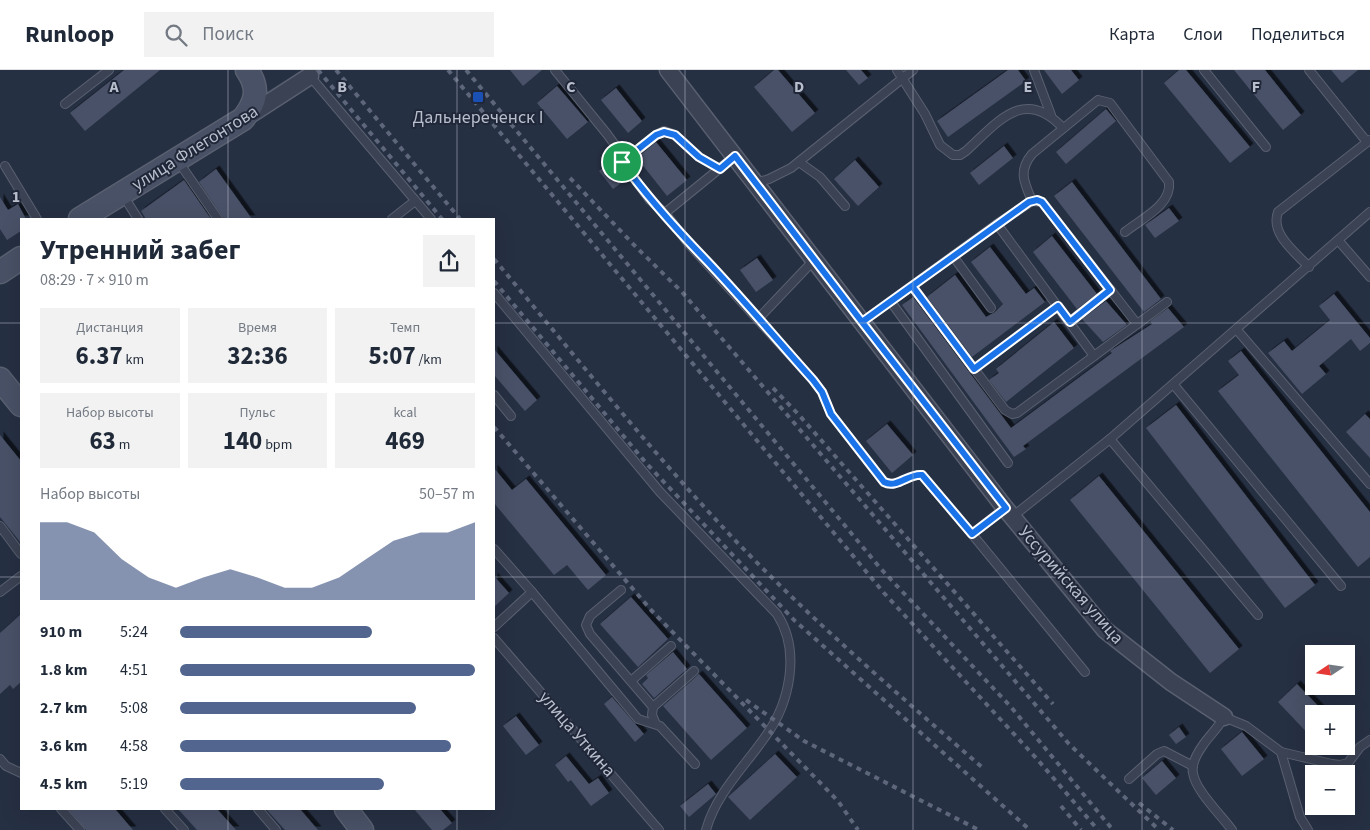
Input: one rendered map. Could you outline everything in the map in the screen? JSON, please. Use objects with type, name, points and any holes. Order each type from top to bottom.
[{"type":"main road","points":[[243,119],[254,105],[256,90],[247,70]]},
{"type":"main road","name":"улица Флегонтова","points":[[82,218],[243,119]]},
{"type":"main road","points":[[0,272],[20,259]]},
{"type":"main road","points":[[0,379],[20,404]]},
{"type":"main road","points":[[347,810],[362,830]]},
{"type":"street","name":"Уссурийская улица","points":[[668,70],[1009,512],[1105,630],[1171,682],[1224,718]]},
{"type":"street","name":"улица Флегонтова","points":[[243,119],[307,73]]},
{"type":"lane","points":[[65,104],[109,70]]},
{"type":"lane","points":[[555,70],[607,134],[622,162],[650,200],[665,213],[682,236],[822,392],[831,414],[884,482],[893,484],[913,476],[922,475],[1085,672]]},
{"type":"lane","points":[[897,70],[940,145],[953,156],[960,155],[966,151],[999,121],[1018,109],[1037,109],[1051,114]]},
{"type":"lane","points":[[756,183],[783,174],[913,70]]},
{"type":"lane","points":[[1034,70],[1051,114],[1063,128]]},
{"type":"lane","points":[[1204,70],[1266,146]]},
{"type":"lane","points":[[1309,70],[1368,141],[1278,212],[1274,221],[1277,232],[1309,267]]},
{"type":"lane","points":[[307,73],[429,218]]},
{"type":"lane","points":[[1032,201],[1022,172],[1025,163],[1063,128],[1098,100],[1104,100],[1110,103],[1169,182],[1170,191],[1166,200],[1125,232]]},
{"type":"lane","points":[[622,162],[656,135],[664,132],[675,135],[699,157],[720,169]]},
{"type":"lane","points":[[665,213],[735,156]]},
{"type":"lane","points":[[177,159],[217,218]]},
{"type":"lane","points":[[799,162],[820,177],[844,206]]},
{"type":"lane","points":[[5,166],[36,218]]},
{"type":"lane","points":[[122,193],[137,218]]},
{"type":"lane","points":[[393,218],[415,201]]},
{"type":"lane","points":[[862,322],[997,224],[1032,201],[1042,202],[1049,209],[1137,324]]},
{"type":"lane","points":[[972,534],[1009,512],[1110,439],[1370,212]]},
{"type":"lane","points":[[997,224],[1094,356]]},
{"type":"lane","points":[[1338,240],[1370,277]]},
{"type":"lane","points":[[953,256],[991,308]]},
{"type":"lane","points":[[758,319],[814,260]]},
{"type":"lane","points":[[912,286],[1005,410],[1012,414],[1017,413],[1167,302]]},
{"type":"lane","points":[[1070,322],[1110,290]]},
{"type":"lane","points":[[495,294],[660,492],[777,614],[786,632],[790,653],[790,670],[778,711],[766,736],[717,803],[706,830]]},
{"type":"lane","points":[[891,302],[1008,463]]},
{"type":"lane","points":[[974,369],[1058,306]]},
{"type":"lane","points":[[1236,330],[1370,484]]},
{"type":"lane","points":[[1174,385],[1341,586]]},
{"type":"lane","points":[[495,396],[511,416]]},
{"type":"lane","points":[[1110,439],[1258,616]]},
{"type":"lane","points":[[0,526],[20,553]]},
{"type":"lane","points":[[495,550],[638,719],[646,722],[655,722]]},
{"type":"lane","points":[[0,592],[20,577]]},
{"type":"lane","points":[[621,590],[590,616],[586,625],[590,634],[653,707]]},
{"type":"lane","points":[[495,625],[532,592]]},
{"type":"lane","name":"улица Уткина","points":[[495,639],[659,830]]},
{"type":"lane","points":[[631,681],[672,646]]},
{"type":"lane","points":[[694,671],[653,707],[652,715],[655,722],[695,764]]},
{"type":"lane","points":[[1232,830],[1196,783],[1193,766],[1204,744],[1217,730],[1224,718],[1246,726],[1271,747],[1281,752],[1340,765],[1348,763],[1360,748],[1370,740]]},
{"type":"lane","points":[[1129,778],[1157,754],[1164,752],[1193,766]]},
{"type":"lane","points":[[1281,752],[1300,817],[1308,830]]},
{"type":"lane","points":[[0,759],[6,766],[20,773]]},
{"type":"lane","points":[[62,810],[80,830]]},
{"type":"lane","points":[[166,810],[184,830]]},
{"type":"lane","points":[[259,810],[273,829]]},
{"type":"building","points":[[124,70],[160,70],[85,131],[70,113]]},
{"type":"building","points":[[510,70],[542,70],[523,86]]},
{"type":"building","points":[[774,70],[778,70],[815,113],[792,132],[754,87]]},
{"type":"building","points":[[846,70],[861,70],[868,78],[859,85]]},
{"type":"building","points":[[1008,70],[1018,70],[1026,81],[948,137],[937,121]]},
{"type":"building","points":[[1044,70],[1071,70],[1079,80],[1062,94]]},
{"type":"building","points":[[1179,70],[1186,70],[1250,147],[1230,163],[1164,83]]},
{"type":"building","points":[[1234,70],[1265,70],[1301,115],[1283,130]]},
{"type":"building","points":[[1331,70],[1358,70],[1342,83]]},
{"type":"building","points":[[557,86],[588,122],[567,139],[537,103]]},
{"type":"building","points":[[616,88],[642,121],[628,133],[601,100]]},
{"type":"building","points":[[1106,109],[1116,121],[1066,164],[1056,152]]},
{"type":"building","points":[[656,142],[687,180],[667,196],[637,158]]},
{"type":"building","points":[[1004,146],[1013,158],[979,185],[970,173]]},
{"type":"building","points":[[855,160],[879,187],[858,206],[834,179]]},
{"type":"building","points":[[609,163],[624,181],[613,189],[599,171]]},
{"type":"building","points":[[216,169],[251,218],[223,218],[199,182]]},
{"type":"building","points":[[184,180],[210,218],[145,218],[141,211]]},
{"type":"building","points":[[1072,182],[1161,299],[1144,312],[1054,196]]},
{"type":"building","points":[[0,197],[8,210],[18,204],[25,218],[20,218],[20,232],[7,240],[0,229]]},
{"type":"building","points":[[1169,208],[1179,221],[1155,238],[1145,225]]},
{"type":"building","points":[[1052,236],[1097,294],[1077,309],[1033,252]]},
{"type":"building","points":[[990,247],[1026,294],[1034,288],[1045,302],[972,357],[927,297],[955,275],[986,317],[995,312],[1003,304],[971,262]]},
{"type":"building","points":[[757,258],[773,280],[756,292],[740,270]]},
{"type":"building","points":[[1334,294],[1370,338],[1370,343],[1360,351],[1351,339],[1319,366],[1326,374],[1302,394],[1268,353],[1284,341],[1292,351],[1330,320],[1319,306]]},
{"type":"building","points":[[913,297],[1011,428],[1112,353],[1110,351],[1152,324],[1150,321],[1168,308],[1184,327],[1023,446],[1026,449],[1014,457],[902,305]]},
{"type":"building","points":[[1106,301],[1127,325],[1103,342],[1082,319]]},
{"type":"building","points":[[1054,322],[1074,348],[1006,402],[989,380],[999,373],[996,369]]},
{"type":"building","points":[[495,350],[537,400],[525,411],[495,376]]},
{"type":"building","points":[[1241,351],[1370,512],[1370,557],[1358,567],[1218,391],[1239,375],[1228,361]]},
{"type":"building","points":[[1176,405],[1315,585],[1285,608],[1146,428]]},
{"type":"building","points":[[1365,414],[1370,419],[1370,458],[1346,432]]},
{"type":"building","points":[[887,424],[913,455],[892,473],[866,441]]},
{"type":"building","points":[[0,435],[20,460],[20,542],[0,517]]},
{"type":"building","points":[[495,469],[512,490],[526,479],[606,575],[588,590],[567,565],[554,575],[495,504]]},
{"type":"building","points":[[1099,476],[1239,649],[1210,673],[1070,500]]},
{"type":"building","points":[[495,577],[509,593],[495,606]]},
{"type":"building","points":[[631,597],[668,639],[638,667],[600,624]]},
{"type":"building","points":[[20,615],[20,683],[13,689],[10,685],[0,694],[0,633]]},
{"type":"building","points":[[673,652],[687,669],[654,698],[642,684],[648,678],[646,675]]},
{"type":"building","points":[[699,674],[747,728],[711,760],[663,706]]},
{"type":"building","points":[[1297,684],[1305,692],[1305,695],[1308,695],[1317,705],[1305,705],[1305,730],[1278,702]]},
{"type":"building","points":[[612,697],[644,734],[635,742],[604,704]]},
{"type":"building","points":[[516,716],[539,745],[526,755],[503,726]]},
{"type":"building","points":[[1179,727],[1186,737],[1176,744],[1169,735]]},
{"type":"building","points":[[1242,732],[1264,759],[1242,776],[1221,749]]},
{"type":"building","points":[[775,754],[797,777],[750,820],[728,797]]},
{"type":"building","points":[[566,756],[589,784],[598,778],[609,793],[591,806],[571,780],[568,782],[555,765]]},
{"type":"building","points":[[1162,761],[1176,778],[1156,795],[1142,778]]},
{"type":"building","points":[[708,784],[716,794],[689,817],[680,806]]},
{"type":"building","points":[[69,810],[116,810],[133,830],[86,830]]},
{"type":"building","points":[[179,810],[218,810],[236,830],[197,830]]},
{"type":"building","points":[[267,810],[301,810],[318,830],[285,830]]},
{"type":"building","points":[[415,810],[441,810],[452,823],[443,830],[432,830]]},
{"type":"railway","points":[[318,70],[441,218]]},
{"type":"railway","points":[[336,70],[459,218]]},
{"type":"railway","points":[[448,70],[884,593],[1037,759],[1098,830]]},
{"type":"railway","points":[[466,70],[881,569],[1011,707],[1113,830]]},
{"type":"railway","points":[[570,178],[682,292],[1069,744],[1159,830]]},
{"type":"railway","points":[[495,260],[640,434],[732,537],[824,627],[887,685],[984,769]]},
{"type":"railway","points":[[495,282],[646,463],[794,620],[1030,830]]},
{"type":"railway","points":[[773,388],[799,415],[1053,704]]},
{"type":"railway","points":[[495,428],[651,610],[838,801],[858,830]]},
{"type":"railway","points":[[746,700],[804,741],[979,830]]},
{"type":"railway","points":[[1139,803],[1173,830]]},
{"type":"railway","points":[[1061,806],[1081,830]]},
{"type":"place","name":"Дальнереченск I","points":[[478,97]]},
{"type":"route","points":[[622,162],[654,205],[665,213],[688,243],[706,260],[813,380],[822,392],[831,414],[884,482],[893,484],[913,476],[922,475],[927,478],[972,534],[1006,508],[862,322],[997,224],[1029,202],[1037,200],[1042,202],[1110,290],[1070,322],[1058,306],[974,369],[912,286],[862,322],[735,156],[720,169],[699,157],[675,135],[670,132],[664,132],[656,135],[622,162]]}]
